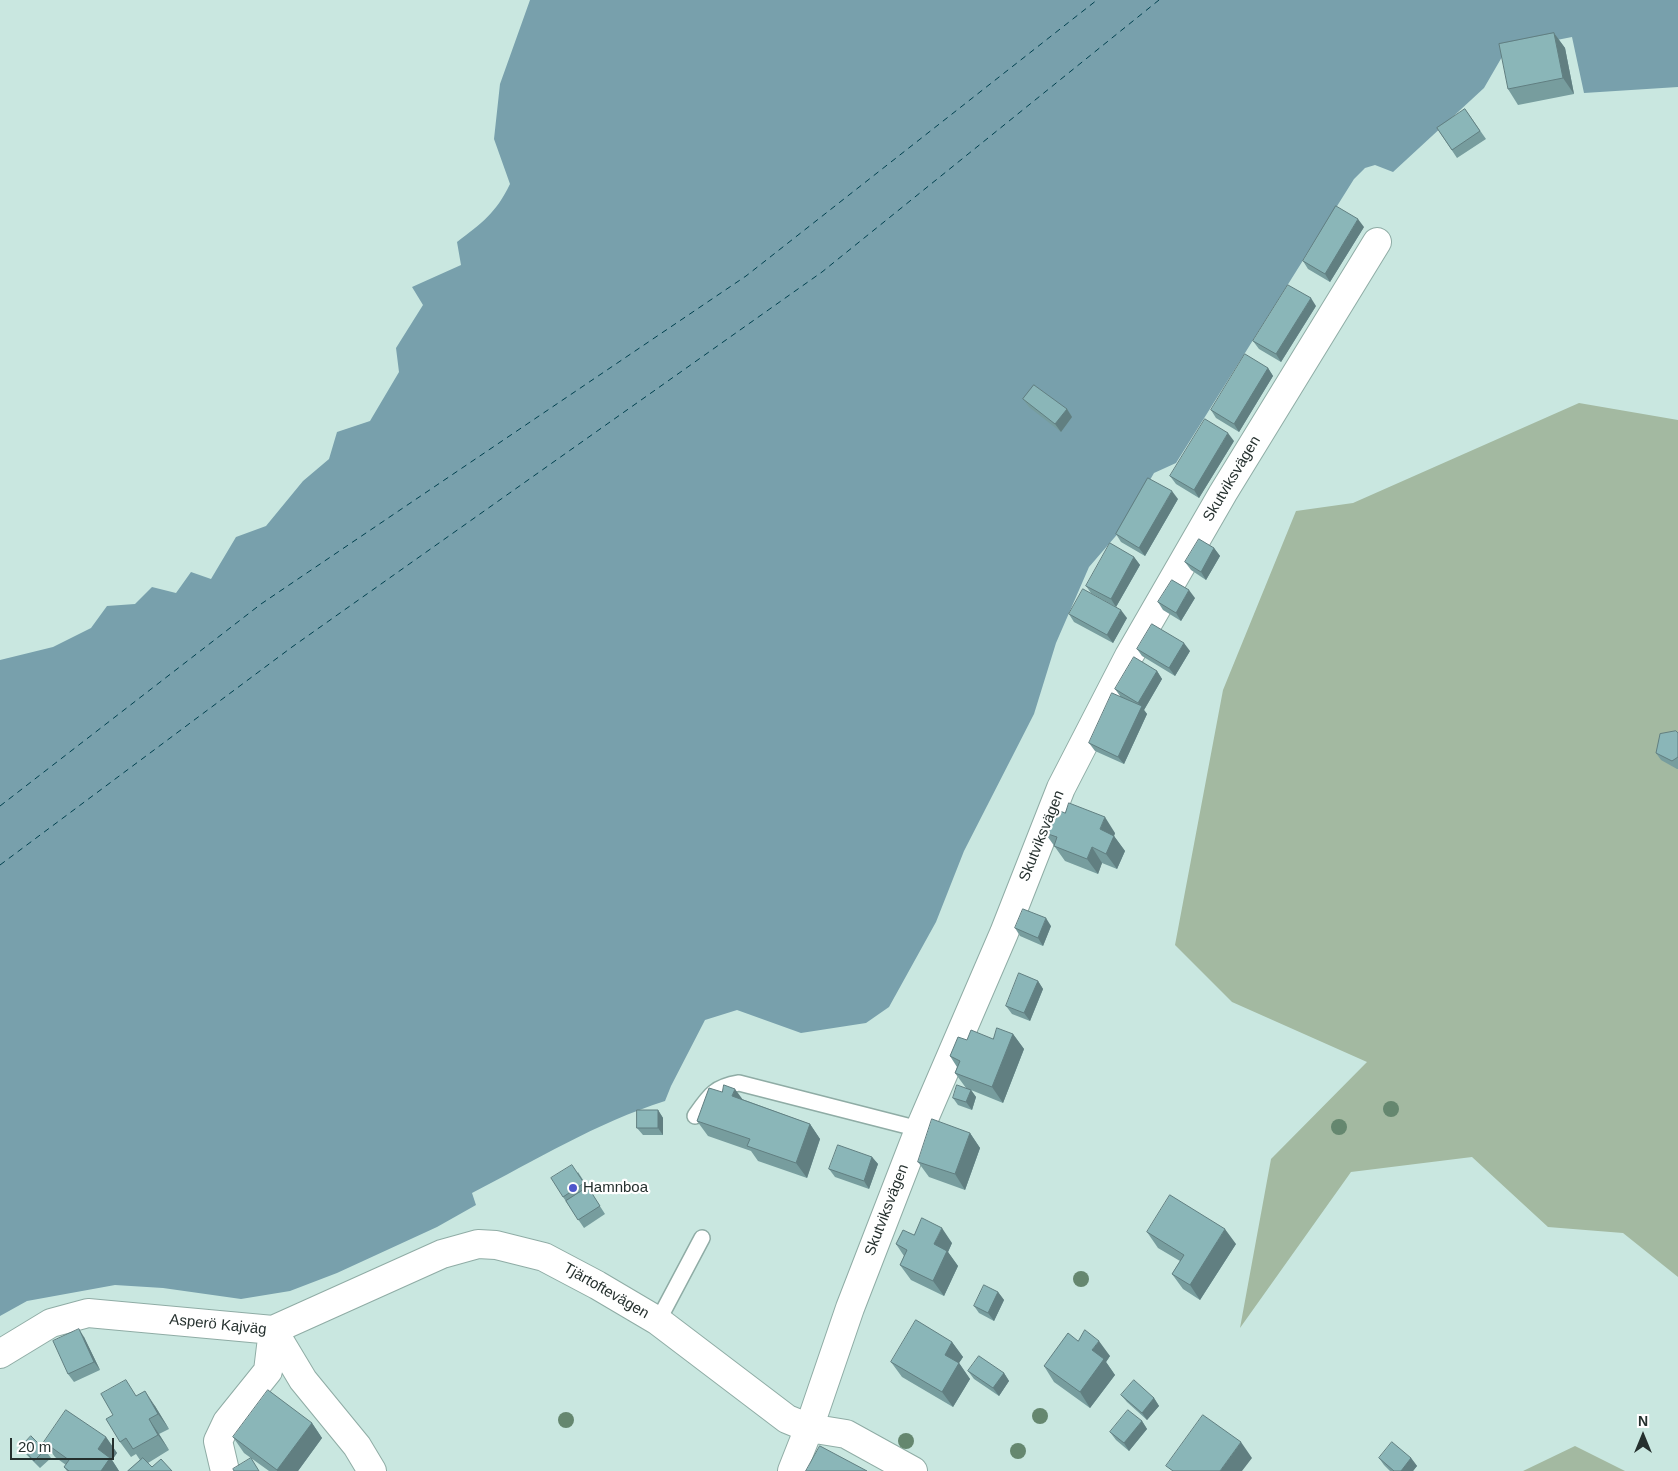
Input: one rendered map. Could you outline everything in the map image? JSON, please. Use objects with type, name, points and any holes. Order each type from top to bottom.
[{"type":"street","name":"Skutviksvägen","points":[[792,1471],[809,1428],[850,1308],[919,1128],[1004,933],[1061,788],[1129,656],[1208,519],[1377,242]]},
{"type":"street","name":"Tjärtoftevägen","points":[[273,1330],[442,1254],[478,1244],[496,1245],[544,1257],[597,1284],[658,1321],[787,1419],[809,1428],[846,1434],[913,1471]]},
{"type":"street","name":"Asperö Kajväg","points":[[0,1354],[51,1323],[88,1313],[273,1330],[303,1380],[357,1446],[372,1471]]},
{"type":"street","points":[[225,1471],[218,1441],[227,1422],[268,1371],[273,1330]]},
{"type":"lane","points":[[695,1116],[709,1096],[724,1086],[739,1084],[919,1128]]},
{"type":"lane","points":[[658,1321],[702,1238]]},
{"type":"green space","points":[[1579,403],[1678,420],[1678,1277],[1623,1233],[1548,1227],[1472,1157],[1351,1172],[1240,1328],[1271,1159],[1367,1062],[1232,1002],[1175,945],[1223,690],[1296,511],[1353,503]]},
{"type":"green space","points":[[1575,1446],[1625,1471],[1523,1471]]},
{"type":"water","points":[[530,0],[1678,0],[1678,87],[1584,93],[1572,37],[1506,50],[1484,88],[1393,172],[1375,165],[1365,168],[1354,179],[1176,463],[1154,473],[1121,530],[1089,567],[1056,643],[1034,714],[964,851],[936,922],[889,1007],[866,1023],[801,1033],[737,1010],[705,1020],[665,1101],[590,1131],[472,1193],[476,1205],[437,1227],[337,1273],[290,1291],[241,1299],[163,1288],[115,1285],[27,1301],[0,1316],[0,660],[53,647],[91,628],[107,606],[135,604],[152,587],[176,593],[191,572],[211,579],[236,537],[266,526],[303,481],[329,459],[337,432],[370,421],[399,372],[396,348],[423,305],[412,287],[461,265],[457,242],[488,217],[510,184],[494,139],[500,84]]},
{"type":"building","points":[[1554,33],[1563,78],[1508,89],[1499,44]]},
{"type":"building","points":[[1465,109],[1480,131],[1452,150],[1437,128]]},
{"type":"building","points":[[1336,206],[1358,219],[1325,274],[1303,261]]},
{"type":"building","points":[[1288,285],[1311,298],[1276,354],[1253,341]]},
{"type":"building","points":[[1245,354],[1268,368],[1234,424],[1211,410]]},
{"type":"building","points":[[1034,385],[1067,409],[1055,424],[1023,399]]},
{"type":"building","points":[[1205,419],[1228,433],[1194,490],[1170,476]]},
{"type":"building","points":[[1148,478],[1172,491],[1139,548],[1116,534]]},
{"type":"building","points":[[1199,539],[1214,548],[1201,572],[1185,562]]},
{"type":"building","points":[[1110,543],[1134,557],[1111,599],[1086,586]]},
{"type":"building","points":[[1172,580],[1189,590],[1176,613],[1158,602]]},
{"type":"building","points":[[1083,589],[1121,610],[1107,635],[1069,614]]},
{"type":"building","points":[[1152,624],[1184,643],[1169,668],[1137,649]]},
{"type":"building","points":[[1134,657],[1157,671],[1138,703],[1115,689]]},
{"type":"building","points":[[1112,693],[1142,706],[1118,757],[1089,743]]},
{"type":"building","points":[[1676,731],[1678,733],[1678,757],[1672,761],[1656,753],[1660,734]]},
{"type":"building","points":[[1069,803],[1105,817],[1100,829],[1114,836],[1106,854],[1092,847],[1087,859],[1054,846],[1057,837],[1045,833],[1055,809],[1065,813]]},
{"type":"building","points":[[1023,909],[1046,918],[1038,938],[1015,928]]},
{"type":"building","points":[[1019,973],[1038,981],[1024,1013],[1006,1006]]},
{"type":"building","points":[[997,1028],[1013,1034],[992,1087],[955,1073],[960,1061],[950,1056],[958,1037],[967,1040],[971,1030],[993,1039]]},
{"type":"building","points":[[724,1085],[735,1089],[732,1096],[810,1124],[796,1163],[747,1146],[750,1139],[697,1121],[709,1088],[722,1092]]},
{"type":"building","points":[[957,1085],[971,1090],[966,1102],[953,1098]]},
{"type":"building","points":[[637,1110],[658,1110],[658,1128],[637,1128]]},
{"type":"building","points":[[932,1119],[970,1133],[955,1174],[918,1162]]},
{"type":"building","points":[[838,1145],[872,1157],[864,1181],[829,1169]]},
{"type":"building","points":[[572,1165],[584,1183],[563,1197],[551,1178]]},
{"type":"building","points":[[588,1187],[600,1206],[578,1220],[566,1201]]},
{"type":"building","points":[[1170,1195],[1225,1229],[1190,1285],[1172,1274],[1184,1255],[1147,1232]]},
{"type":"building","points":[[922,1218],[942,1228],[934,1244],[947,1251],[933,1281],[900,1265],[907,1250],[896,1244],[903,1230],[914,1235]]},
{"type":"building","points":[[984,1285],[998,1292],[988,1313],[974,1306]]},
{"type":"building","points":[[916,1320],[952,1342],[945,1355],[959,1363],[942,1392],[891,1362]]},
{"type":"building","points":[[79,1329],[94,1362],[68,1374],[53,1341]]},
{"type":"building","points":[[1085,1330],[1099,1341],[1092,1350],[1104,1359],[1080,1392],[1044,1366],[1068,1333],[1078,1341]]},
{"type":"building","points":[[979,1356],[1004,1373],[993,1388],[968,1371]]},
{"type":"building","points":[[126,1380],[136,1396],[145,1391],[158,1414],[149,1419],[158,1435],[133,1449],[126,1438],[120,1442],[106,1419],[113,1415],[101,1394]]},
{"type":"building","points":[[1134,1380],[1154,1398],[1142,1413],[1121,1395]]},
{"type":"building","points":[[268,1390],[312,1423],[277,1470],[233,1437]]},
{"type":"building","points":[[66,1410],[106,1437],[98,1449],[110,1458],[101,1471],[69,1471],[64,1467],[69,1460],[44,1442]]},
{"type":"building","points":[[1128,1410],[1142,1421],[1124,1443],[1110,1432]]},
{"type":"building","points":[[1203,1415],[1241,1442],[1220,1471],[1173,1471],[1166,1466]]},
{"type":"building","points":[[31,1436],[45,1450],[34,1461],[21,1447]]},
{"type":"building","points":[[1392,1442],[1411,1458],[1401,1471],[1394,1471],[1379,1458]]},
{"type":"building","points":[[820,1446],[867,1471],[806,1471]]},
{"type":"building","points":[[143,1458],[152,1467],[161,1459],[172,1471],[128,1471]]},
{"type":"building","points":[[251,1458],[259,1471],[234,1471],[233,1469]]},
{"type":"ferry route","points":[[0,806],[261,604],[746,276],[1097,0]]},
{"type":"ferry route","points":[[0,865],[292,647],[822,272],[1159,0]]},
{"type":"place","name":"Hamnboa","points":[[573,1188]]}]
